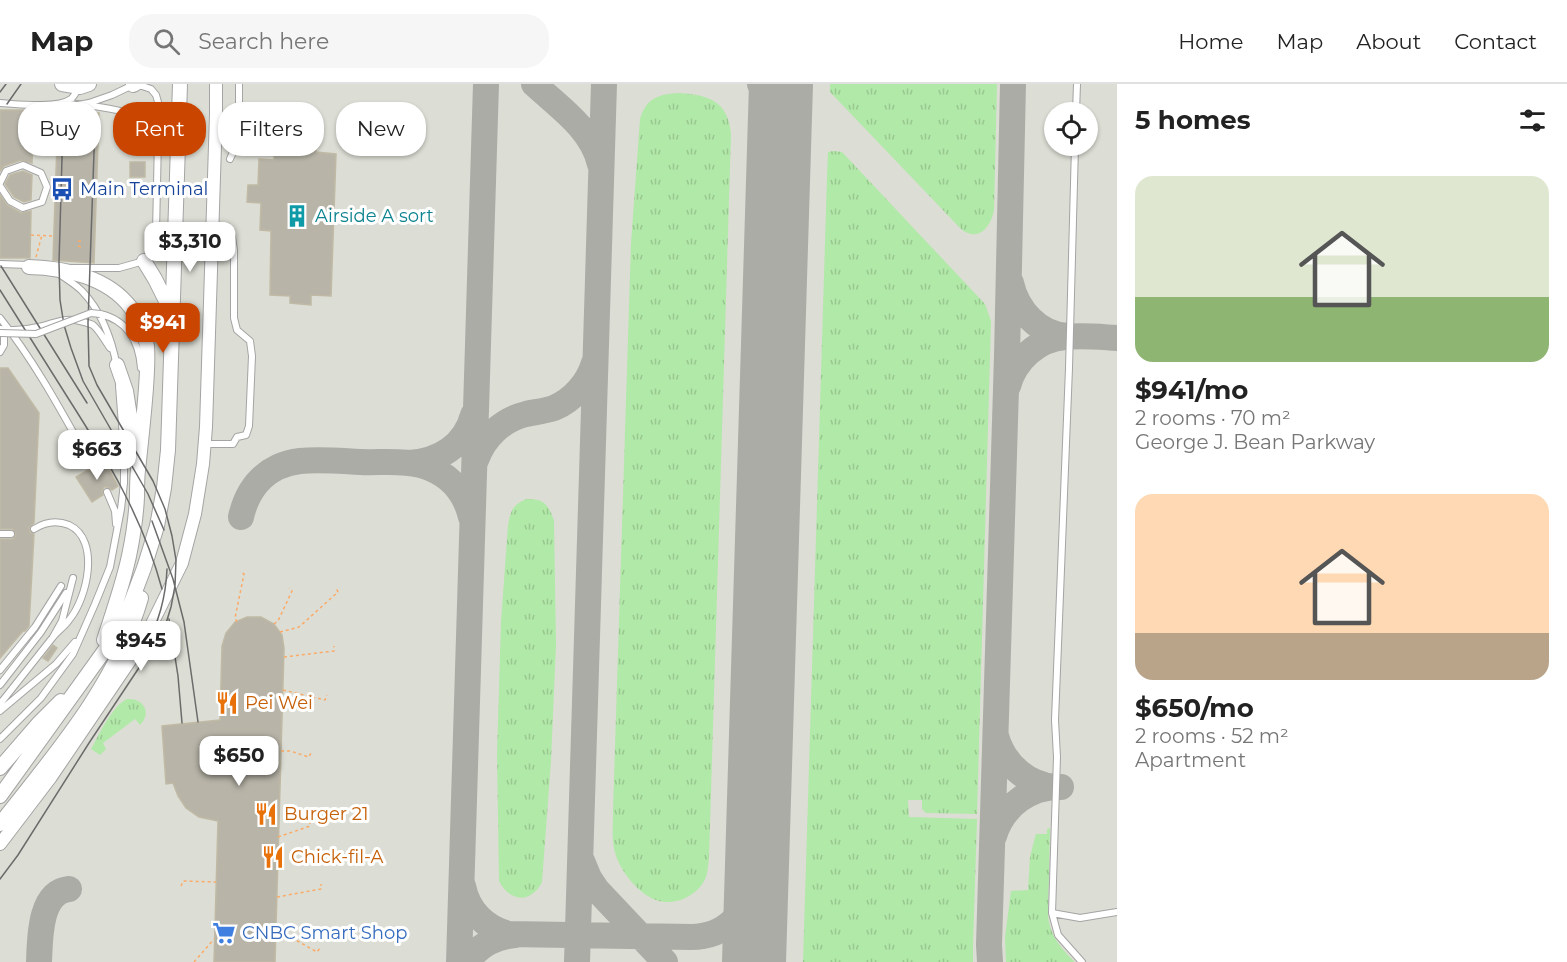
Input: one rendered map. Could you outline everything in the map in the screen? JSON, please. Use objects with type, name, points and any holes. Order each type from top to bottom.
[{"type":"street","points":[[62,84],[84,85]]},
{"type":"street","points":[[0,824],[94,699],[128,635],[140,601],[157,526],[168,450],[180,84]]},
{"type":"street","points":[[0,844],[57,767],[144,640],[182,563],[195,514],[205,444],[216,84]]},
{"type":"street","points":[[144,261],[173,315]]},
{"type":"street","points":[[0,768],[38,724],[93,667],[129,558],[135,525],[137,474],[147,379],[147,345],[132,309],[119,296],[99,282],[77,274],[49,267],[26,266]]},
{"type":"street","points":[[116,359],[126,391],[133,430],[137,474]]},
{"type":"street","points":[[0,796],[110,643],[130,605],[157,526]]},
{"type":"lane","points":[[230,159],[239,135],[239,84]]},
{"type":"lane","points":[[1076,102],[1077,84]]},
{"type":"lane","points":[[64,102],[84,85]]},
{"type":"lane","points":[[91,102],[132,85],[151,89],[158,102]]},
{"type":"lane","points":[[0,105],[18,106]]},
{"type":"lane","points":[[0,265],[108,269],[144,261],[152,252],[156,233],[158,156]]},
{"type":"lane","points":[[1075,156],[1055,720],[1057,757],[1052,913],[1058,935],[1082,962]]},
{"type":"lane","points":[[23,165],[41,173],[47,187],[42,202],[23,208],[10,201],[0,185],[6,171],[23,165]]},
{"type":"lane","points":[[205,444],[233,444],[237,437],[246,435],[249,426],[252,356],[250,341],[237,330],[234,318],[234,250],[232,237],[227,227]]},
{"type":"lane","points":[[0,739],[41,698],[73,654],[108,573],[122,509],[124,451],[116,359],[104,324],[88,299],[75,285],[48,266]]},
{"type":"lane","points":[[1,331],[36,333],[91,313],[109,316],[130,332],[138,348],[141,369],[147,379]]},
{"type":"lane","points":[[0,318],[16,338],[92,466]]},
{"type":"lane","points":[[1,331],[39,327],[67,319],[76,320],[92,324],[116,359]]},
{"type":"lane","points":[[0,352],[4,345],[1,331]]},
{"type":"lane","points":[[106,492],[115,511],[113,552]]},
{"type":"lane","points":[[0,704],[69,620],[81,597],[87,574],[88,550],[82,535],[72,526],[49,522],[34,529]]},
{"type":"lane","points":[[0,534],[11,534]]},
{"type":"lane","points":[[53,637],[62,621],[73,578]]},
{"type":"lane","points":[[0,670],[35,627],[61,586]]},
{"type":"lane","points":[[0,685],[41,632],[69,589]]},
{"type":"lane","points":[[0,711],[56,664],[86,626]]},
{"type":"lane","points":[[1052,913],[1080,918],[1117,912]]},
{"type":"path","points":[[31,235],[54,236]]},
{"type":"path","points":[[26,266],[37,256],[42,235]]},
{"type":"path","points":[[78,241],[82,242]]},
{"type":"path","points":[[78,246],[82,247]]},
{"type":"path","points":[[237,622],[235,618],[244,574],[240,572]]},
{"type":"path","points":[[274,624],[278,621],[292,591],[289,588]]},
{"type":"path","points":[[280,632],[299,627],[338,592],[336,588]]},
{"type":"path","points":[[284,657],[334,651],[334,646]]},
{"type":"path","points":[[283,690],[326,700],[327,695]]},
{"type":"path","points":[[281,751],[290,751],[309,757],[311,753]]},
{"type":"path","points":[[278,837],[310,826],[310,820]]},
{"type":"path","points":[[181,886],[183,881],[216,882]]},
{"type":"path","points":[[277,897],[321,889],[321,884]]},
{"type":"path","points":[[276,929],[317,952],[320,948]]},
{"type":"path","points":[[194,962],[214,939]]},
{"type":"shaded area","points":[[0,84],[1117,84],[1117,962],[0,962]]},
{"type":"green space","points":[[830,84],[997,84],[994,210],[987,227],[978,234],[967,233],[961,229],[830,92]]},
{"type":"green space","points":[[679,93],[708,98],[715,102],[726,114],[731,134],[709,858],[706,877],[698,889],[678,901],[663,902],[643,893],[627,876],[616,856],[613,845],[613,827],[631,243],[640,119],[646,106],[654,98]]},
{"type":"green space","points":[[828,152],[842,152],[985,304],[991,321],[977,814],[926,813],[922,809],[922,800],[908,800],[909,817],[977,819],[973,962],[803,962],[827,177]]},
{"type":"green space","points":[[526,499],[541,501],[545,504],[554,521],[556,645],[551,761],[542,882],[532,894],[520,898],[508,893],[499,881],[497,754],[501,622],[508,525],[513,509]]},
{"type":"green space","points":[[127,699],[133,699],[142,704],[146,711],[144,720],[140,725],[135,719],[103,743],[106,749],[100,755],[91,749],[111,714]]},
{"type":"green space","points":[[1050,828],[1049,922],[1057,941],[1075,962],[1006,962],[1005,937],[1011,891],[1028,890],[1030,857],[1036,834],[1047,834],[1047,829]]},
{"type":"building","points":[[0,110],[18,110],[18,156],[32,156],[32,163],[21,160],[4,166],[0,171]]},
{"type":"building","name":"Airside A sort","points":[[336,154],[331,296],[311,295],[311,305],[290,303],[290,296],[270,295],[271,231],[260,230],[261,203],[247,202],[248,185],[258,185],[259,159],[274,160],[274,156]]},
{"type":"building","points":[[57,156],[98,156],[94,263],[53,260]]},
{"type":"building","points":[[130,162],[145,162],[145,177],[130,177]]},
{"type":"building","points":[[23,171],[32,175],[31,200],[24,202],[14,197],[5,184],[10,175]]},
{"type":"building","points":[[0,195],[7,205],[21,213],[31,211],[30,258],[0,258]]},
{"type":"building","points":[[0,368],[8,368],[39,413],[34,523],[29,528],[34,534],[29,626],[0,658],[0,539],[13,539],[16,535],[13,529],[0,529]]},
{"type":"building","points":[[104,460],[118,486],[112,490],[104,487],[103,495],[92,502],[76,477],[88,470],[95,470],[97,464]]},
{"type":"building","points":[[247,617],[261,617],[274,624],[282,635],[284,648],[275,962],[214,962],[218,821],[199,817],[186,808],[173,783],[166,784],[162,726],[220,720],[222,646],[226,633],[235,622]]},
{"type":"building","points":[[53,645],[57,648],[48,661],[43,658]]},
{"type":"taxiway","points":[[459,962],[486,84]]},
{"type":"taxiway","points":[[534,84],[582,129],[596,151],[600,164]]},
{"type":"taxiway","points":[[577,962],[604,84]]},
{"type":"taxiway","points":[[760,84],[772,102],[776,118],[777,219]]},
{"type":"taxiway","points":[[990,962],[1013,84]]},
{"type":"taxiway","points":[[1011,283],[1018,303],[1031,319],[1048,331],[1068,336]]},
{"type":"taxiway","points":[[1008,386],[1022,360],[1046,342],[1071,336],[1117,338]]},
{"type":"taxiway","points":[[476,460],[489,437],[509,420],[554,408],[573,396],[584,384],[594,363]]},
{"type":"taxiway","points":[[409,463],[431,459],[450,450],[464,435],[473,415]]},
{"type":"taxiway","points":[[241,517],[249,494],[264,476],[286,464],[315,460],[397,462],[424,466],[440,473],[458,488],[471,517]]},
{"type":"taxiway","points":[[996,736],[1005,755],[1018,771],[1035,782],[1055,787]]},
{"type":"taxiway","points":[[463,886],[473,911],[485,923],[509,934],[691,937],[715,933],[741,912],[751,891],[755,870],[760,785]]},
{"type":"taxiway","points":[[994,836],[1004,816],[1019,800],[1039,790],[1061,787]]},
{"type":"taxiway","points":[[582,861],[597,890],[665,962]]},
{"type":"taxiway","points":[[39,962],[41,930],[47,908],[59,892],[69,889]]},
{"type":"taxiway","points":[[467,962],[488,943],[515,935]]},
{"type":"runway","points":[[754,962],[781,84]]},
{"type":"tram line","points":[[0,92],[6,84]]},
{"type":"tram line","points":[[7,104],[21,84]]},
{"type":"tram line","points":[[62,156],[59,263],[60,300],[64,325],[83,381],[148,494],[164,530]]},
{"type":"tram line","points":[[0,879],[18,855],[164,630],[175,586],[176,560],[165,509],[153,481],[97,385],[89,366],[88,323],[94,156]]},
{"type":"tram line","points":[[1,266],[87,403]]},
{"type":"tram line","points":[[0,290],[122,490],[145,538],[162,589]]},
{"type":"tram line","points":[[152,521],[173,579],[184,622],[198,722]]},
{"type":"tram line","points":[[145,646],[161,609],[167,569]]},
{"type":"tram line","points":[[169,619],[178,676],[182,723]]},
{"type":"place","name":"Main Terminal","points":[[62,189]]},
{"type":"place","name":"Airside A sort","points":[[297,216]]},
{"type":"place","name":"Pei Wei","points":[[227,703]]},
{"type":"place","name":"Burger 21","points":[[266,814]]},
{"type":"place","name":"Chick-fil-A","points":[[273,857]]},
{"type":"place","name":"CNBC Smart Shop","points":[[224,933]]}]
